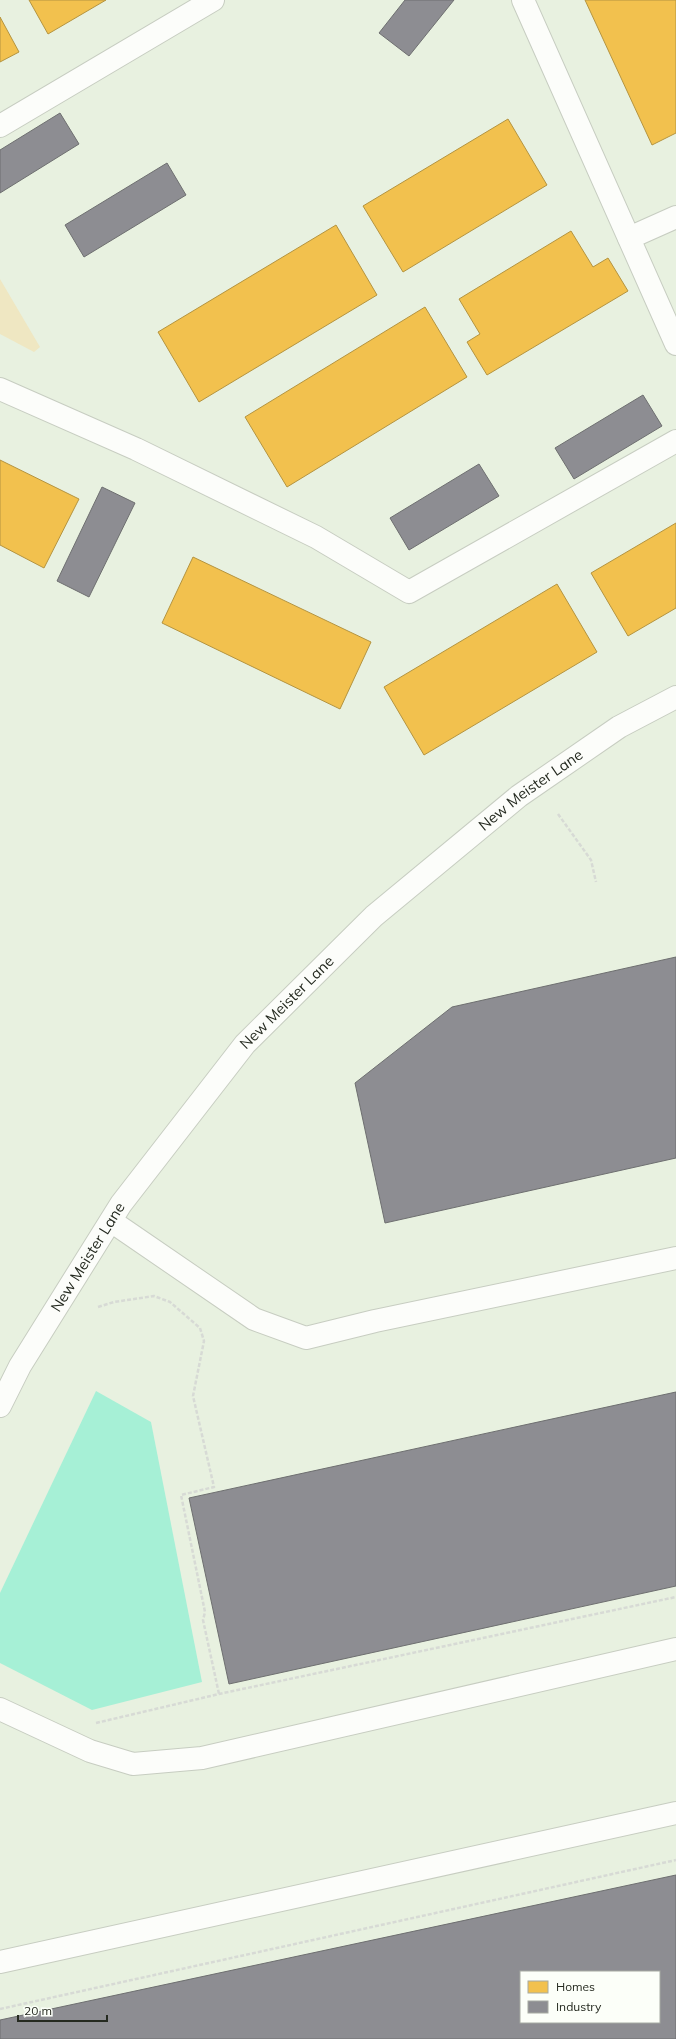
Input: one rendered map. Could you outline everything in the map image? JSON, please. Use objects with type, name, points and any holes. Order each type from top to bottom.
[{"type":"street","points":[[0,126],[213,0]]},
{"type":"street","points":[[523,0],[676,344]]},
{"type":"street","points":[[629,238],[676,217]]},
{"type":"street","points":[[0,389],[136,450],[316,537],[409,592],[676,442]]},
{"type":"street","name":"New Meister Lane","points":[[0,1406],[20,1366],[121,1204],[245,1044],[374,916],[519,796],[619,727],[676,697]]},
{"type":"street","points":[[111,1221],[254,1319],[306,1338],[375,1321],[676,1258]]},
{"type":"street","points":[[0,1709],[90,1751],[133,1764],[202,1758],[676,1649]]},
{"type":"street","points":[[0,1962],[676,1813]]},
{"type":"path","points":[[558,814],[591,860],[596,882]]},
{"type":"path","points":[[98,1307],[114,1302],[154,1296],[170,1302],[200,1328],[204,1341],[193,1396],[214,1487],[181,1495],[205,1612],[203,1620],[219,1694]]},
{"type":"path","points":[[94,1724],[219,1694],[676,1597]]},
{"type":"path","points":[[0,2009],[676,1860]]},
{"type":"shaded area","points":[[0,279],[40,347],[34,352],[0,334]]},
{"type":"shaded area","points":[[96,1391],[151,1422],[202,1682],[92,1710],[0,1663],[0,1593]]},
{"type":"building: Homes","points":[[29,0],[106,0],[48,34]]},
{"type":"building: Homes","points":[[585,0],[676,0],[676,133],[652,145]]},
{"type":"building: Homes","points":[[0,17],[19,52],[0,62]]},
{"type":"building: Homes","points":[[508,119],[547,185],[403,272],[363,206]]},
{"type":"building: Homes","points":[[336,225],[377,295],[199,402],[158,332]]},
{"type":"building: Homes","points":[[571,231],[593,267],[608,258],[628,291],[487,375],[467,342],[480,334],[459,299]]},
{"type":"building: Homes","points":[[425,307],[467,377],[287,487],[245,417]]},
{"type":"building: Homes","points":[[0,460],[79,499],[44,568],[0,545]]},
{"type":"building: Homes","points":[[676,523],[676,608],[628,636],[591,573]]},
{"type":"building: Homes","points":[[193,557],[371,642],[340,709],[162,623]]},
{"type":"building: Homes","points":[[557,584],[597,652],[424,755],[384,687]]},
{"type":"building: Industry","points":[[405,0],[454,0],[409,56],[379,33]]},
{"type":"building: Industry","points":[[60,113],[79,144],[0,193],[0,150]]},
{"type":"building: Industry","points":[[167,163],[186,195],[84,257],[65,225]]},
{"type":"building: Industry","points":[[643,395],[662,426],[574,479],[555,448]]},
{"type":"building: Industry","points":[[479,464],[499,496],[409,550],[390,518]]},
{"type":"building: Industry","points":[[102,487],[135,503],[89,597],[57,581]]},
{"type":"building: Industry","points":[[676,957],[676,1158],[385,1223],[355,1083],[452,1007]]},
{"type":"building: Industry","points":[[676,1392],[676,1586],[229,1684],[189,1498]]},
{"type":"building: Industry","points":[[676,1875],[676,2039],[0,2039],[0,2020]]}]
